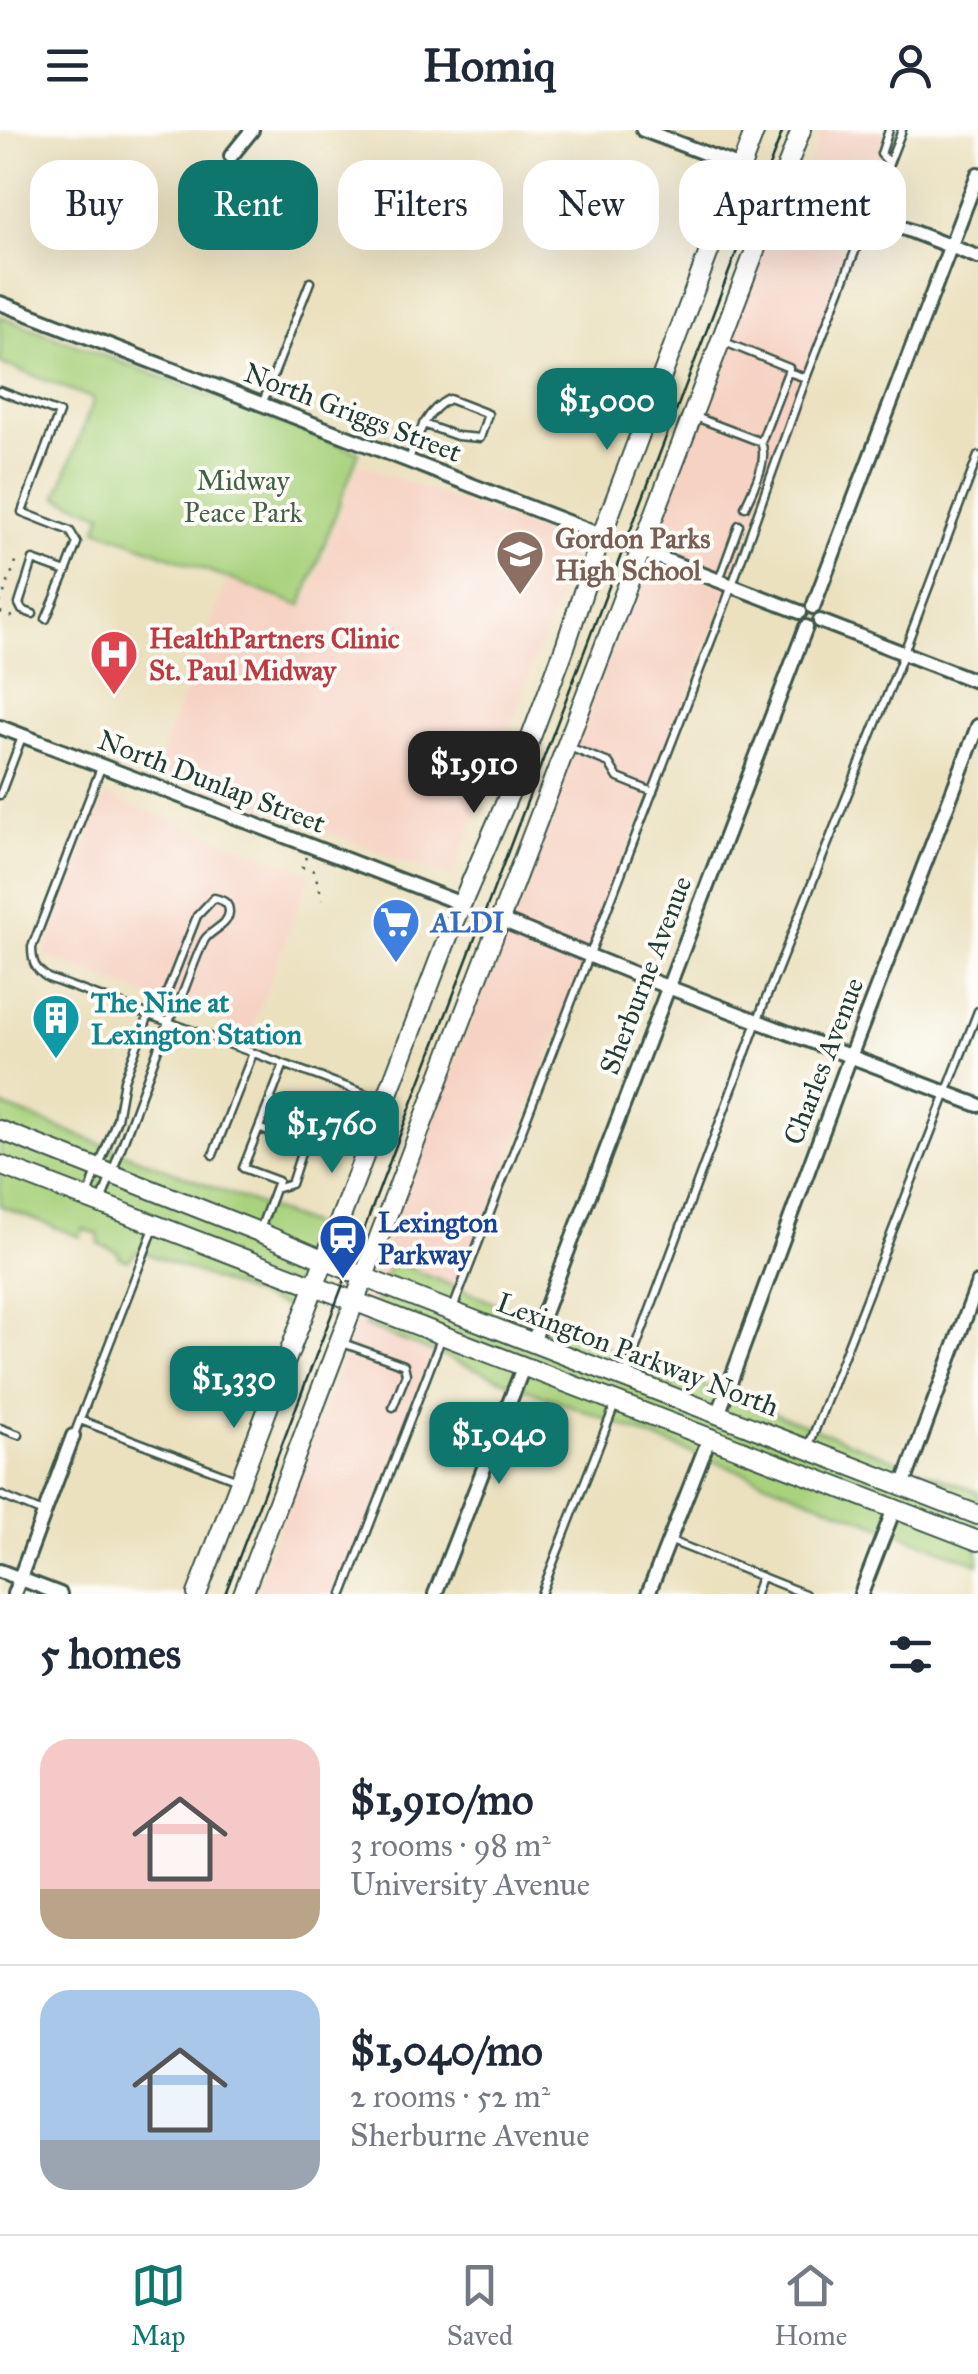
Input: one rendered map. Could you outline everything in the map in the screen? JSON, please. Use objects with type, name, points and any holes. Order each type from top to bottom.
[{"type":"main road","points":[[744,160],[755,130]]},
{"type":"main road","points":[[790,160],[801,130]]},
{"type":"main road","points":[[197,1594],[462,904],[511,790],[710,250]]},
{"type":"main road","points":[[243,1594],[755,250]]},
{"type":"main road","name":"Lexington Parkway North","points":[[0,1130],[451,1312],[978,1515]]},
{"type":"main road","name":"Lexington Parkway North","points":[[0,1165],[978,1541]]},
{"type":"street","points":[[231,156],[252,130]]},
{"type":"street","points":[[643,130],[720,160]]},
{"type":"street","points":[[978,174],[800,622],[904,653],[978,682]]},
{"type":"street","points":[[906,229],[978,257]]},
{"type":"street","name":"North Griggs Street","points":[[0,303],[640,552],[806,610]]},
{"type":"street","name":"Sherburne Avenue","points":[[533,1342],[666,987],[813,624]]},
{"type":"street","name":"Charles Avenue","points":[[718,1415],[978,726]]},
{"type":"street","name":"North Dunlap Street","points":[[0,727],[462,904]]},
{"type":"street","points":[[501,920],[850,1058],[978,1104]]},
{"type":"street","points":[[903,1486],[978,1284]]},
{"type":"street","points":[[435,1594],[524,1365]]},
{"type":"street","points":[[14,1594],[74,1436]]},
{"type":"street","points":[[648,1594],[710,1436]]},
{"type":"street","points":[[861,1594],[894,1509]]},
{"type":"street","points":[[0,1571],[60,1594]]},
{"type":"lane","points":[[887,160],[882,154],[889,130]]},
{"type":"lane","points":[[890,160],[902,130]]},
{"type":"lane","points":[[451,1312],[653,792],[725,582],[857,250]]},
{"type":"lane","points":[[262,404],[310,282]]},
{"type":"lane","points":[[720,341],[789,368],[761,442],[762,462],[746,507]]},
{"type":"lane","points":[[788,372],[806,378]]},
{"type":"lane","points":[[0,391],[59,413],[22,512],[70,531],[77,543],[46,619]]},
{"type":"lane","points":[[409,460],[424,424],[442,402],[449,400],[488,414],[480,438],[457,436],[424,424]]},
{"type":"lane","points":[[692,416],[761,442]]},
{"type":"lane","points":[[625,1378],[978,456]]},
{"type":"lane","points":[[725,582],[739,525]]},
{"type":"lane","points":[[33,614],[22,610],[19,604],[33,560],[66,572]]},
{"type":"lane","points":[[0,795],[22,736]]},
{"type":"lane","points":[[567,746],[609,763],[618,778],[653,792]]},
{"type":"lane","points":[[102,766],[32,947],[37,970],[48,978],[386,1101]]},
{"type":"lane","points":[[214,898],[223,900],[229,915],[206,936],[94,1200],[105,1170],[124,1080],[149,1014],[164,1002],[197,916],[214,898]]},
{"type":"lane","points":[[808,1449],[978,1011]]},
{"type":"lane","points":[[213,1154],[253,1052]]},
{"type":"lane","points":[[259,1232],[278,1181],[243,1168],[284,1064]]},
{"type":"lane","points":[[270,1100],[371,1140]]},
{"type":"lane","points":[[259,1128],[303,1147],[291,1184],[275,1188]]},
{"type":"lane","points":[[74,1436],[156,1223]]},
{"type":"lane","points":[[343,1594],[443,1334]]},
{"type":"lane","points":[[340,1342],[404,1365],[406,1371],[393,1407]]},
{"type":"lane","points":[[541,1594],[616,1401]]},
{"type":"lane","points":[[80,1420],[240,1480]]},
{"type":"lane","points":[[0,1428],[18,1435]]},
{"type":"lane","points":[[0,1495],[44,1514]]},
{"type":"lane","points":[[669,1540],[805,1594]]},
{"type":"lane","points":[[755,1594],[761,1577]]},
{"type":"path","points":[[0,603],[19,554]]},
{"type":"path","points":[[302,867],[314,871],[323,900]]},
{"type":"shaded area","points":[[822,130],[896,130],[884,160],[811,160]]},
{"type":"shaded area","points":[[763,250],[854,250],[736,569],[341,1594],[253,1594]]},
{"type":"shaded area","points":[[359,464],[579,546],[452,879],[156,768],[227,581],[304,610]]},
{"type":"shaded area","points":[[105,795],[311,873],[250,1034],[44,956]]},
{"type":"green space","name":"Midway Peace Park","points":[[0,316],[359,452],[301,606],[97,529],[102,514],[57,497],[94,399],[0,363]]},
{"type":"green space","name":"Lexington Parkway","points":[[0,1105],[322,1229],[287,1308],[138,1250],[128,1261],[99,1244],[98,1234],[83,1229],[80,1237],[0,1206]]},
{"type":"green space","name":"Lexington Parkway","points":[[392,1261],[978,1492],[978,1564],[365,1326]]},
{"type":"tram line","points":[[225,1594],[783,130]]},
{"type":"place","name":"Gordon Parks High School","points":[[520,596]]},
{"type":"place","name":"HealthPartners Clinic St. Paul Midway","points":[[114,696]]},
{"type":"place","name":"ALDI","points":[[396,964]]},
{"type":"place","name":"The Nine at Lexington Station","points":[[56,1060]]},
{"type":"place","name":"Lexington Parkway","points":[[343,1280]]}]
